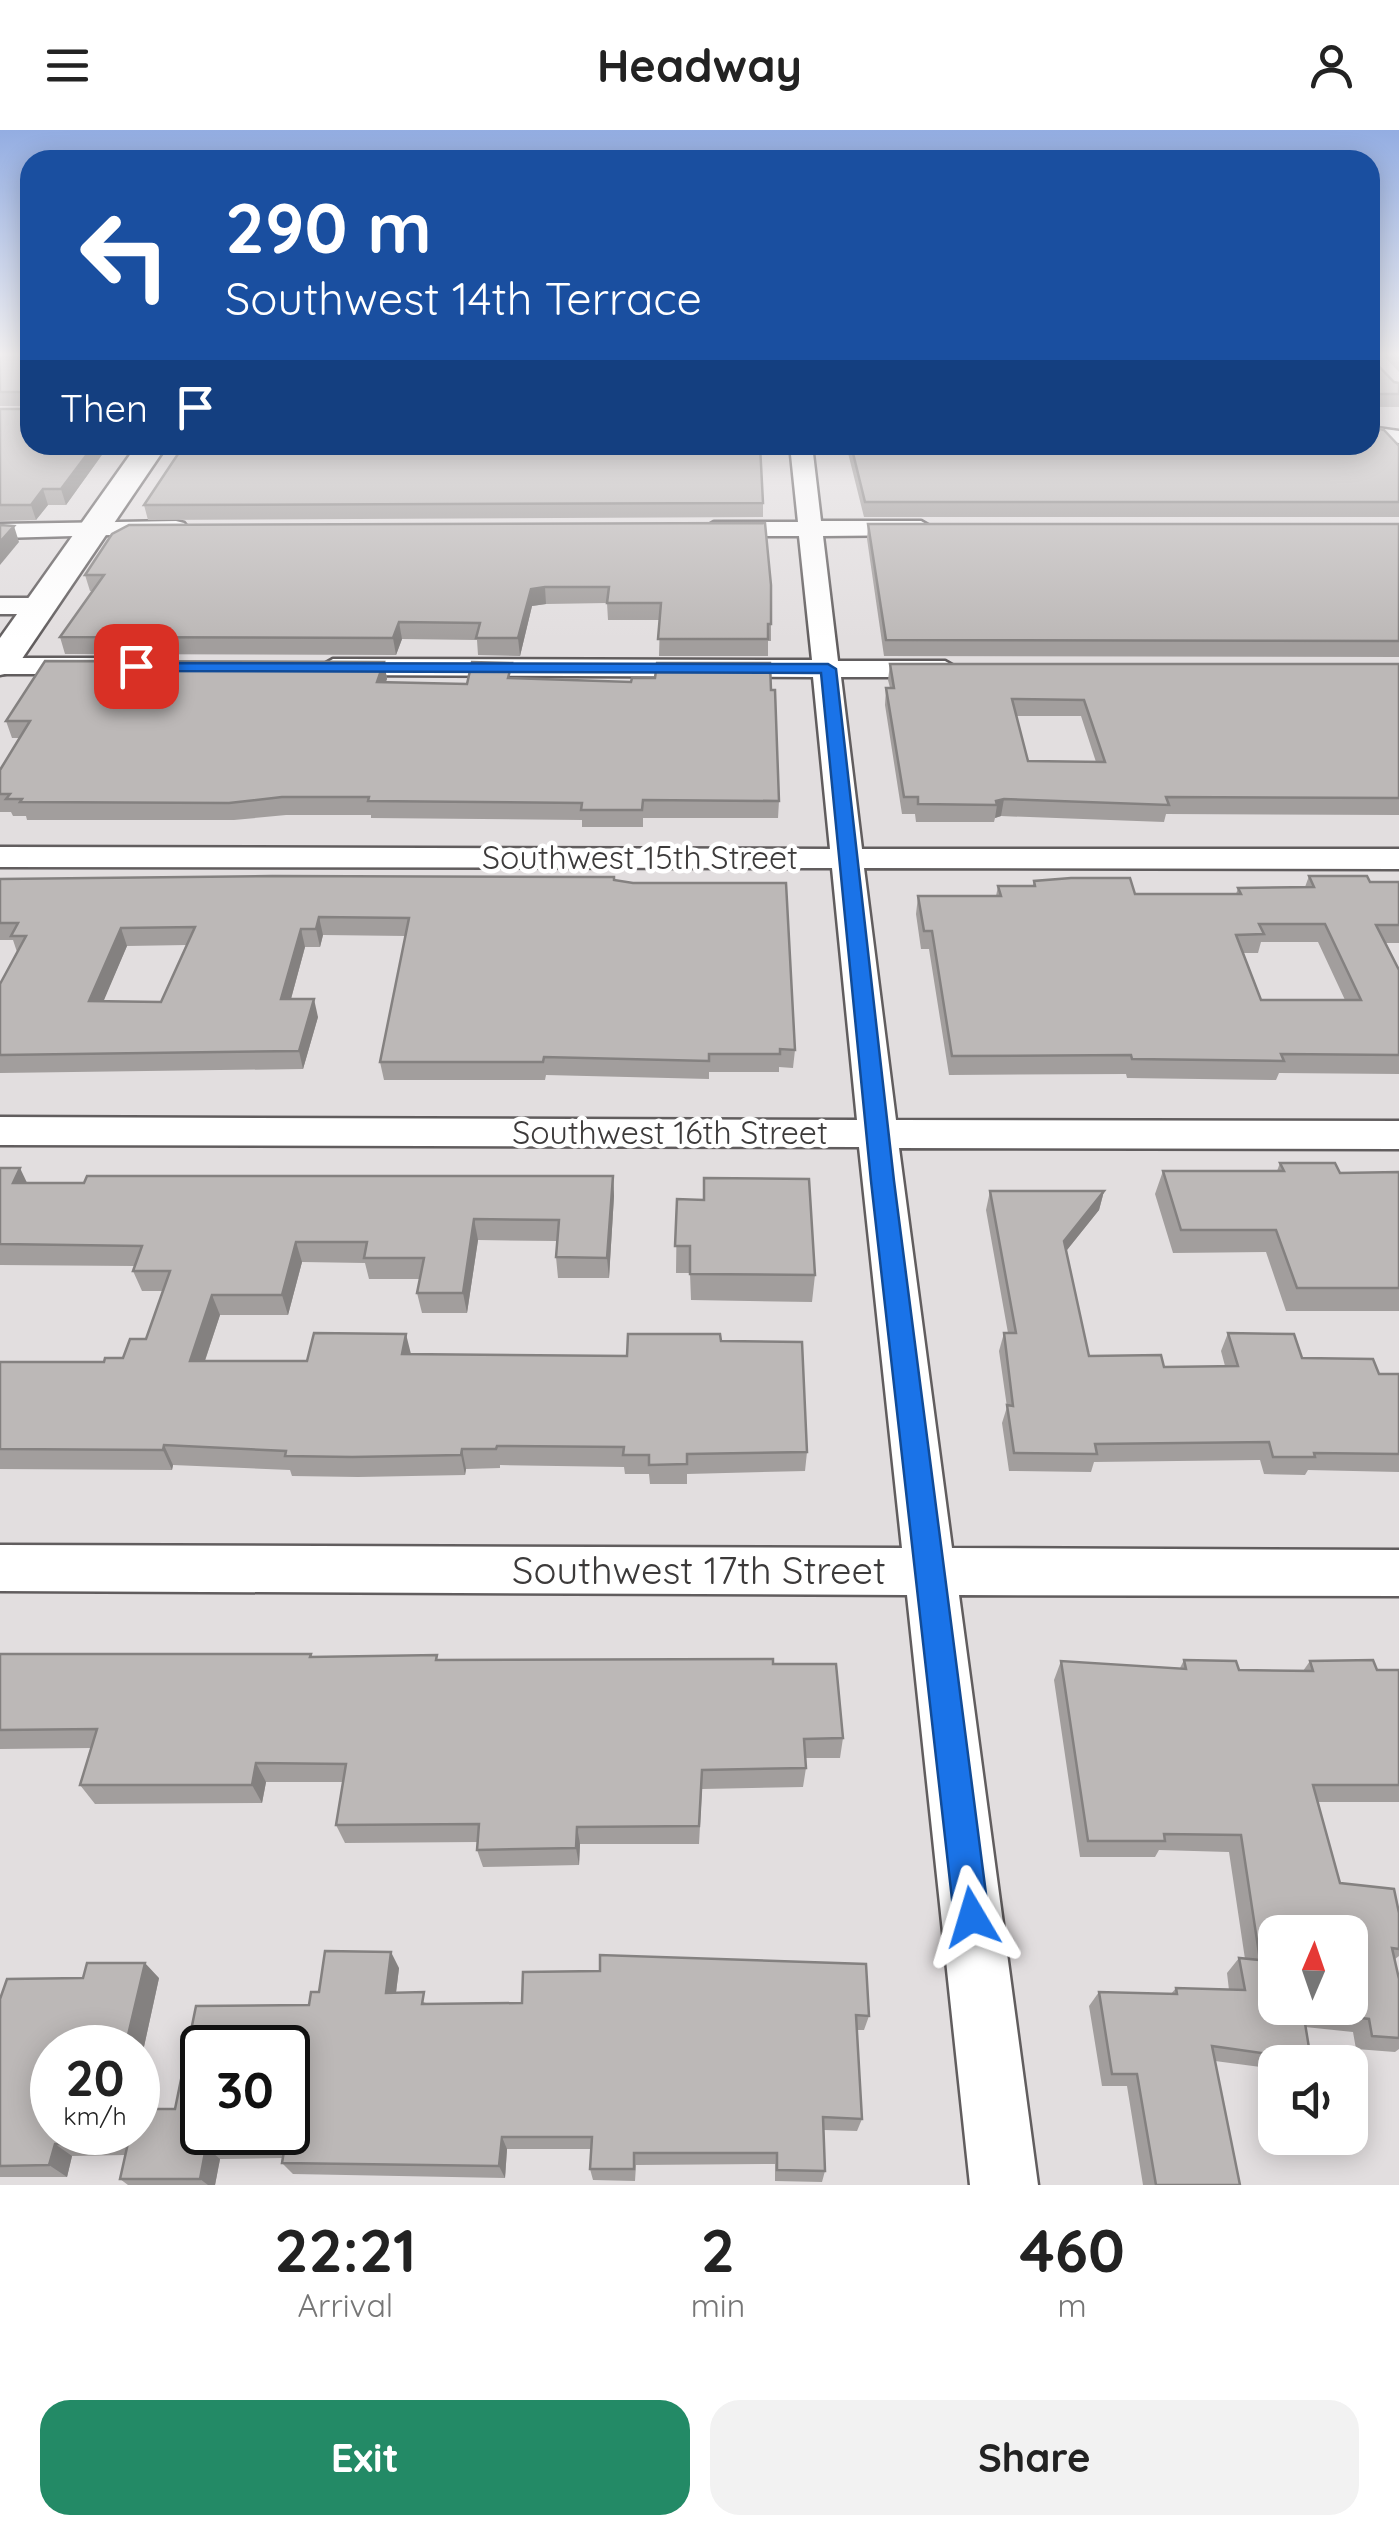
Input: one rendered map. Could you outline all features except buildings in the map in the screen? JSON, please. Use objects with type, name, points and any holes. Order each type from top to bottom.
[{"type":"main road","points":[[0,693],[8,681],[0,666],[145,455]]},
{"type":"street","points":[[802,455],[878,1134],[1004,2185]]},
{"type":"street","points":[[0,531],[202,528]]},
{"type":"street","points":[[686,529],[944,528]]},
{"type":"street","points":[[0,606],[41,606]]},
{"type":"street","points":[[0,666],[116,666]]},
{"type":"street","points":[[313,667],[968,669]]},
{"type":"street","name":"Southwest 15th Street","points":[[0,856],[1399,859]]},
{"type":"street","name":"Southwest 16th Street","points":[[0,1131],[1399,1135]]},
{"type":"street","name":"Southwest 17th Street","points":[[0,1568],[1399,1573]]},
{"type":"route","points":[[136,666],[828,669],[883,1181],[972,1917]]}]
